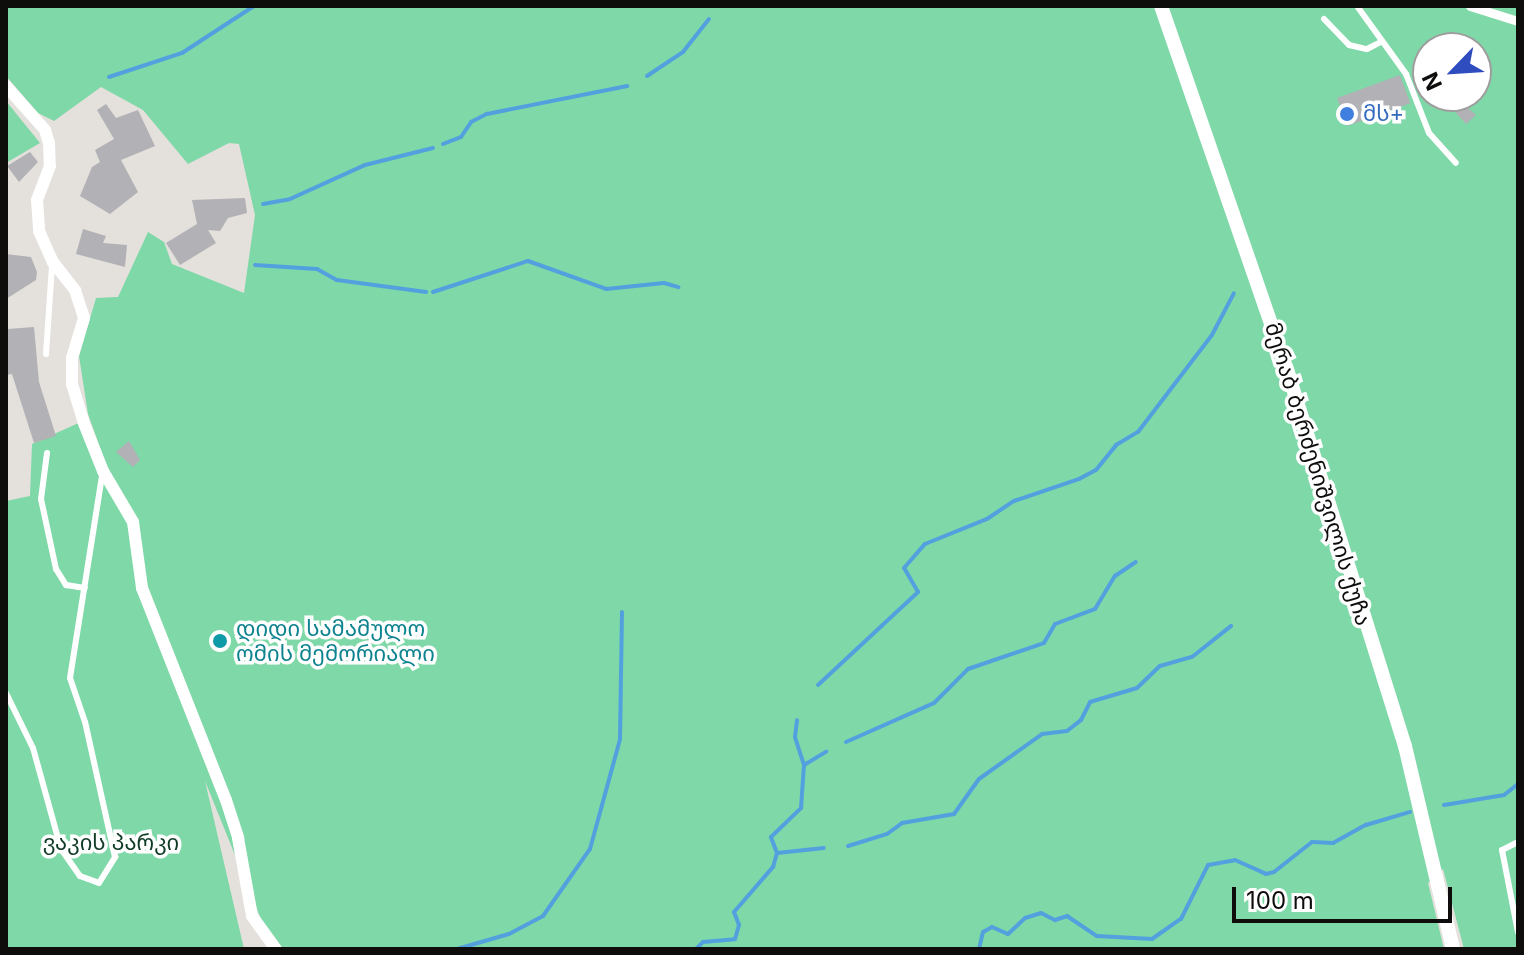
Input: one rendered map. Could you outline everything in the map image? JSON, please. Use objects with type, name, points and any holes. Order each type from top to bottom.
[{"type":"street","name":"მერაბ ბერძენიშვილის ქუჩა","points":[[1161,6],[1289,376],[1405,746],[1453,949]]},
{"type":"street","points":[[1470,6],[1518,21]]},
{"type":"street","points":[[6,86],[45,130],[49,143],[50,166],[37,200],[39,231],[53,262],[69,283],[84,318],[72,358],[72,384],[103,471],[133,522],[142,588],[226,800],[252,916],[276,949]]},
{"type":"lane","points":[[1357,6],[1379,43],[1406,74],[1429,133],[1456,163]]},
{"type":"lane","points":[[1324,19],[1349,45],[1367,49],[1379,43]]},
{"type":"lane","points":[[46,354],[53,262]]},
{"type":"lane","points":[[47,453],[41,499],[56,569],[66,585],[85,588]]},
{"type":"lane","points":[[6,693],[32,745],[61,849],[80,876],[104,880],[115,857],[84,719],[73,695],[70,678],[103,471]]},
{"type":"lane","points":[[1518,842],[1502,850],[1518,932]]},
{"type":"green space","name":"ვაკის პარკი","points":[[6,6],[1518,6],[1518,949],[1464,949],[1443,869],[1428,883],[1444,949],[273,949],[205,781],[244,949],[6,949],[6,501],[30,496],[32,444],[83,421],[107,467],[88,414],[79,356],[96,298],[118,297],[148,232],[164,242],[172,264],[244,293],[255,215],[239,144],[229,143],[188,164],[143,110],[101,87],[54,121],[38,113],[6,76]]},
{"type":"green space","points":[[6,101],[40,143],[6,163]]},
{"type":"building","points":[[1400,75],[1410,103],[1347,126],[1337,98]]},
{"type":"building","points":[[106,104],[116,118],[138,110],[155,146],[121,160],[138,192],[110,214],[80,196],[92,167],[100,162],[95,150],[114,139],[97,110]]},
{"type":"building","points":[[1455,112],[1473,112],[1476,115],[1466,124]]},
{"type":"building","points":[[30,152],[38,162],[19,182],[7,166]]},
{"type":"building","points":[[245,198],[247,213],[228,218],[220,231],[208,230],[216,243],[180,265],[166,243],[197,224],[192,200]]},
{"type":"building","points":[[83,229],[106,236],[103,243],[127,245],[125,267],[76,254]]},
{"type":"building","points":[[6,254],[31,257],[37,272],[36,280],[6,299]]},
{"type":"building","points":[[34,327],[39,382],[56,436],[34,443],[12,374],[6,375],[8,329]]},
{"type":"building","points":[[129,441],[140,460],[133,467],[116,452]]},
{"type":"waterway","points":[[109,77],[182,53],[254,6]]},
{"type":"waterway","points":[[647,76],[683,52],[709,19]]},
{"type":"waterway","points":[[443,144],[461,137],[471,122],[487,114],[627,86]]},
{"type":"waterway","points":[[263,204],[290,199],[365,165],[433,148]]},
{"type":"waterway","points":[[433,292],[528,261],[606,289],[664,283],[678,287]]},
{"type":"waterway","points":[[255,265],[317,269],[337,280],[426,292]]},
{"type":"waterway","points":[[818,685],[918,592],[904,568],[925,544],[987,519],[1014,501],[1079,479],[1096,470],[1116,445],[1138,432],[1212,335],[1234,293]]},
{"type":"waterway","points":[[846,742],[934,703],[968,669],[1044,643],[1055,624],[1095,609],[1115,576],[1136,562]]},
{"type":"waterway","points":[[457,949],[509,934],[543,916],[590,849],[620,739],[622,612]]},
{"type":"waterway","points":[[848,846],[887,834],[902,823],[954,814],[979,779],[1042,734],[1067,731],[1081,720],[1090,702],[1137,688],[1160,666],[1192,657],[1231,626]]},
{"type":"waterway","points":[[696,949],[703,942],[735,939],[739,925],[734,912],[773,867],[777,853],[771,837],[801,808],[804,765],[795,737],[797,720]]},
{"type":"waterway","points":[[804,765],[826,752]]},
{"type":"waterway","points":[[1444,805],[1504,795],[1518,784]]},
{"type":"waterway","points":[[979,949],[983,932],[992,927],[1008,934],[1025,918],[1041,913],[1055,920],[1067,916],[1097,936],[1152,939],[1181,919],[1208,865],[1235,860],[1266,874],[1274,872],[1312,842],[1333,843],[1366,825],[1410,812]]},
{"type":"waterway","points":[[777,853],[824,848]]},
{"type":"place","name":"მს+","points":[[1347,114]]},
{"type":"place","name":"დიდი სამამულო ომის მემორიალი","points":[[220,641]]}]
